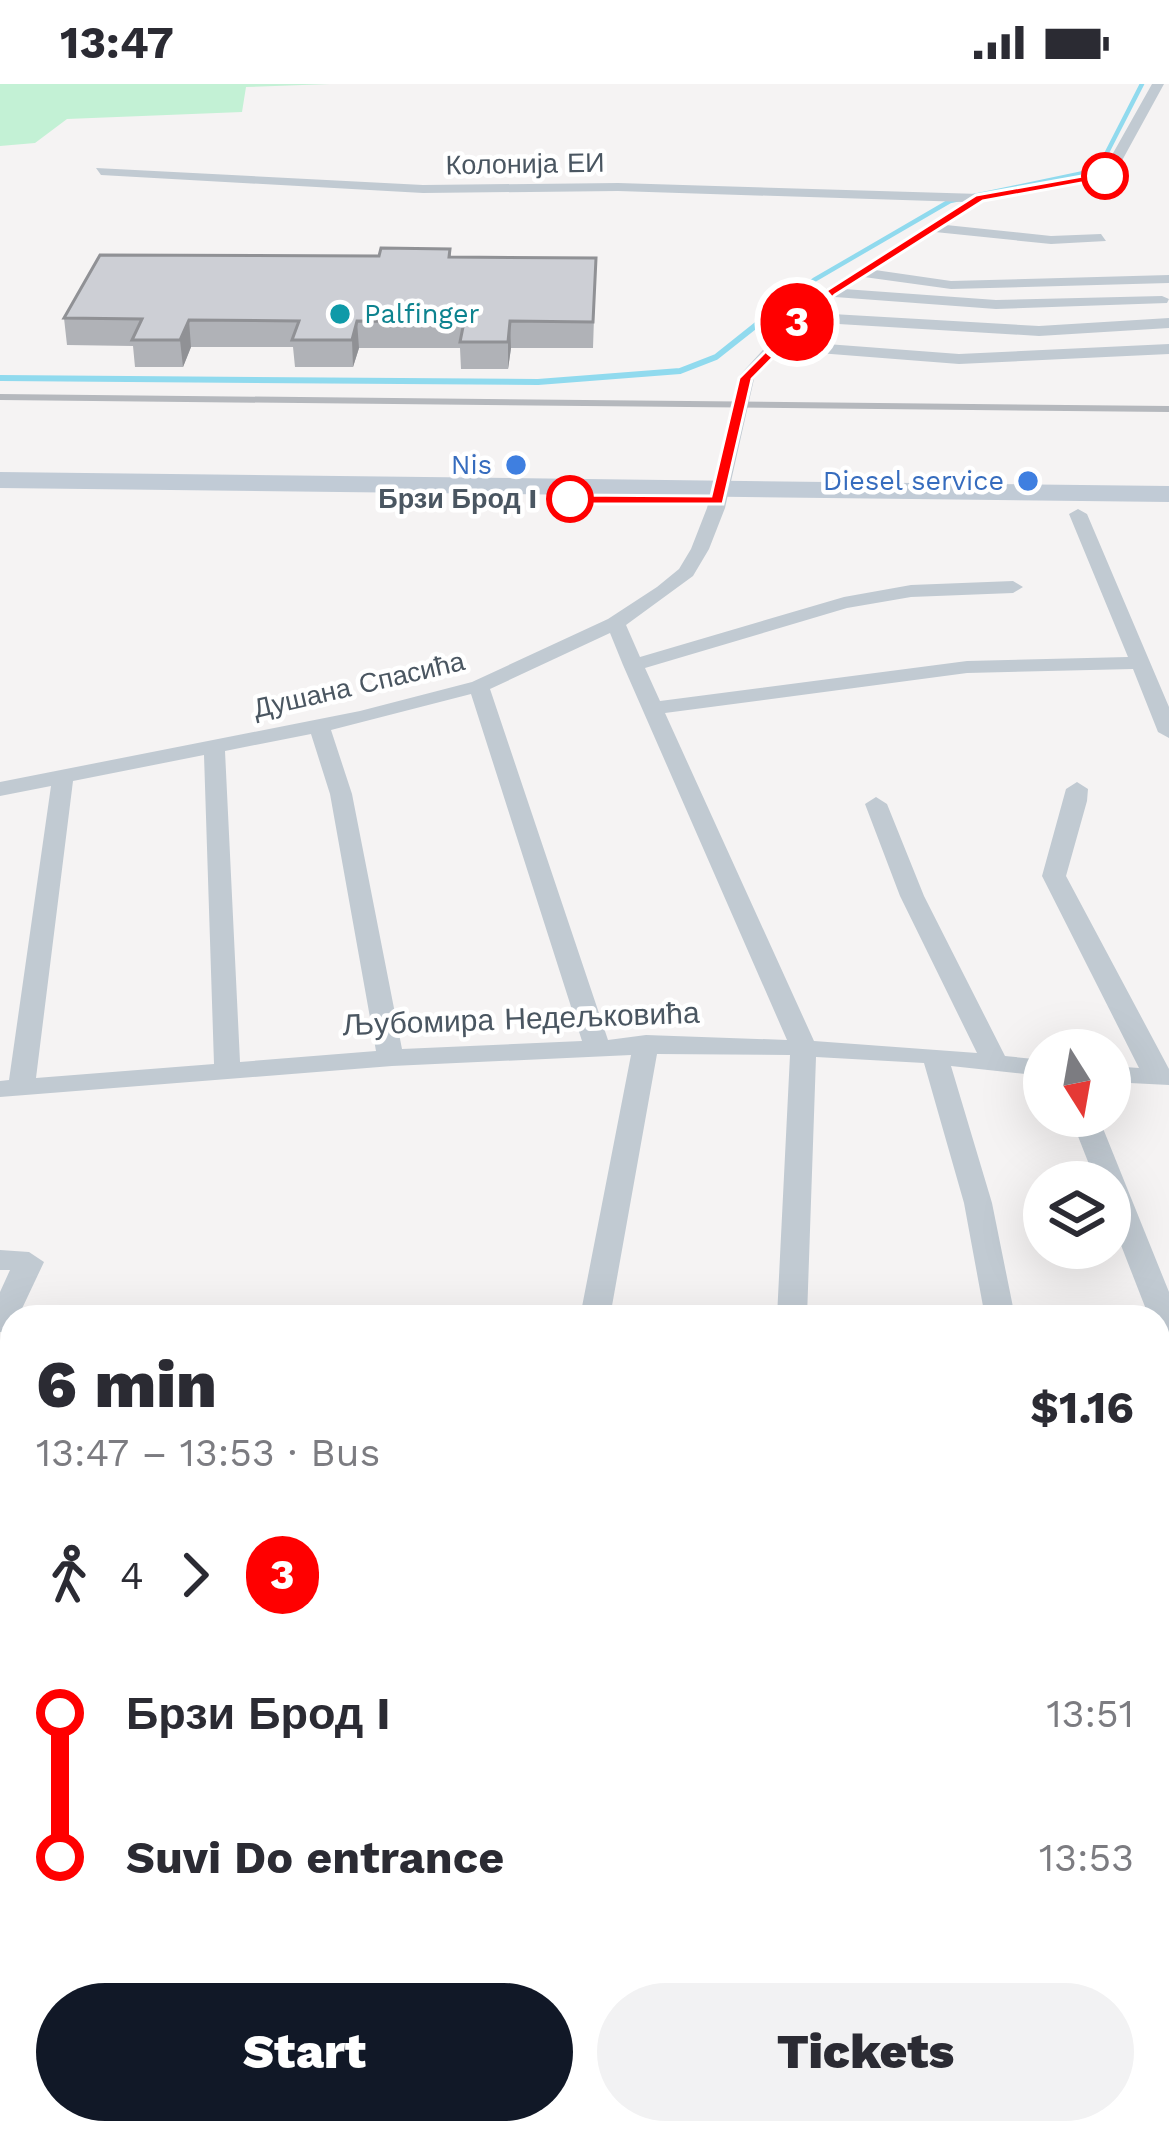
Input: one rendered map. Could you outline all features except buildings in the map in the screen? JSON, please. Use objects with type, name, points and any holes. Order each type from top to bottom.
[{"type":"main road","points":[[0,480],[1169,505]]},
{"type":"main road","points":[[0,491],[1169,494]]},
{"type":"street","points":[[974,197],[1108,174],[1158,84]]},
{"type":"street","name":"Колонија ЕИ","points":[[100,170],[423,189],[974,197]]},
{"type":"street","name":"Душана Спасића","points":[[0,789],[319,725],[479,686],[615,622],[686,572],[720,495],[746,378],[801,317],[831,292],[935,228],[974,197]]},
{"type":"street","points":[[935,228],[1033,238],[1101,238]]},
{"type":"street","points":[[861,272],[973,285],[1169,279]]},
{"type":"street","points":[[831,292],[905,303],[998,306],[1162,300]]},
{"type":"street","points":[[801,317],[909,328],[1039,331],[1169,323]]},
{"type":"street","points":[[774,345],[959,359],[1169,349]]},
{"type":"street","points":[[1078,514],[1169,732]]},
{"type":"street","points":[[633,665],[844,603],[911,591],[1012,587]]},
{"type":"street","points":[[615,622],[803,1046],[792,1305]]},
{"type":"street","points":[[655,709],[967,668],[1142,663]]},
{"type":"street","points":[[479,686],[596,1044]]},
{"type":"street","points":[[319,725],[341,794],[390,1056]]},
{"type":"street","points":[[214,745],[227,1067]]},
{"type":"street","points":[[10,1089],[63,776]]},
{"type":"street","points":[[1076,789],[1077,814],[1054,864],[1054,876],[1163,1077]]},
{"type":"street","points":[[876,805],[912,896],[994,1061]]},
{"type":"street","points":[[597,1305],[646,1043]]},
{"type":"street","name":"Љубомира Недељковића","points":[[10,1089],[227,1067],[596,1044],[803,1046],[1023,1065]]},
{"type":"street","points":[[934,1055],[978,1203],[998,1305]]},
{"type":"street","points":[[1131,1075],[1163,1077]]},
{"type":"street","points":[[1092,1137],[1159,1305]]},
{"type":"street","points":[[0,1260],[29,1262],[9,1305]]},
{"type":"green space","points":[[0,84],[330,84],[246,87],[242,112],[67,119],[35,143],[0,146]]},
{"type":"waterway","points":[[770,314],[814,280],[950,201],[1098,170],[1142,84]]},
{"type":"waterway","points":[[0,378],[538,382],[680,371],[716,357],[774,311]]},
{"type":"railway","points":[[0,397],[1169,409]]},
{"type":"bus line","name":"3","points":[[570,499],[718,501],[746,378],[801,317],[838,287],[980,198],[1105,176]]},
{"type":"place","name":"Palfinger","points":[[340,314]]},
{"type":"place","name":"Nis","points":[[516,465]]},
{"type":"place","name":"Diesel service","points":[[1028,481]]},
{"type":"place","name":"Брзи Брод I","points":[[570,499]]}]
